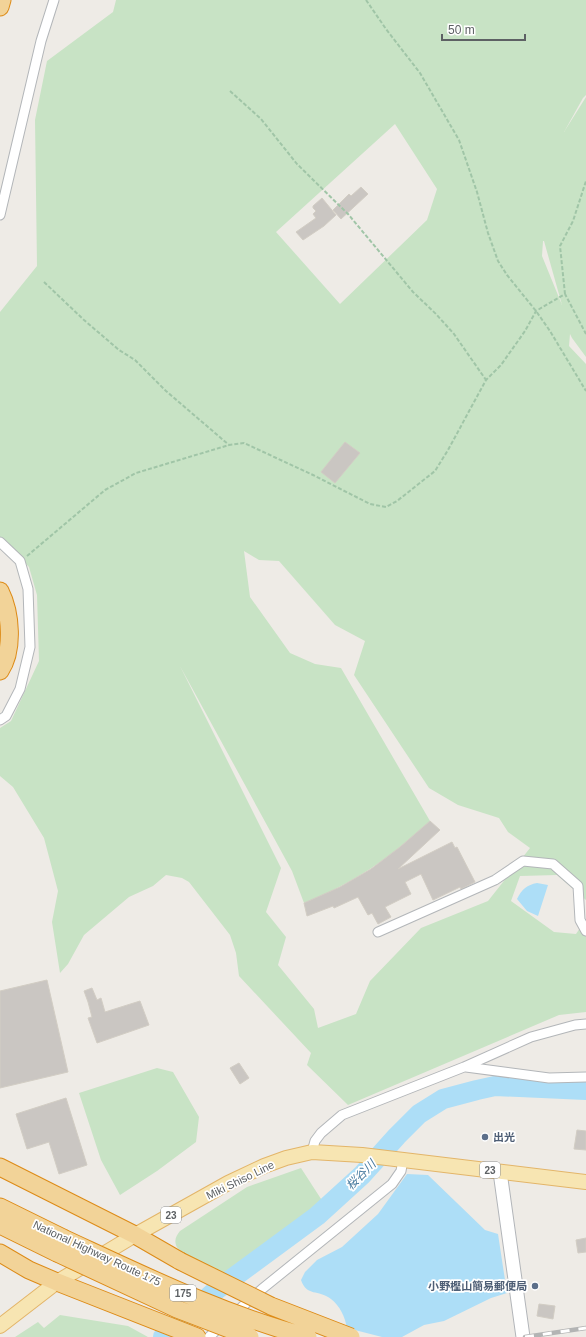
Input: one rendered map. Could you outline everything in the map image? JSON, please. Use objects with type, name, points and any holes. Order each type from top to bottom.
[{"type":"highway","points":[[0,7],[2,0]]},
{"type":"highway","points":[[0,591],[4,599],[9,618],[9,644],[3,667],[0,671]]},
{"type":"highway","name":"175","points":[[0,1167],[135,1235],[180,1261],[271,1306],[350,1337]]},
{"type":"highway","name":"National Highway Route 175","points":[[0,1207],[60,1245],[177,1309],[250,1337]]},
{"type":"highway","name":"National Highway Route 175","points":[[0,1225],[60,1245],[222,1309],[275,1328],[308,1337]]},
{"type":"highway","points":[[0,1253],[29,1270],[57,1282],[197,1337]]},
{"type":"main road","name":"Miki Shiso Line","points":[[0,1326],[57,1282],[135,1235],[228,1184],[264,1166],[286,1158],[312,1152],[362,1155],[586,1182]]},
{"type":"street","points":[[0,215],[41,41],[54,0]]},
{"type":"street","points":[[0,542],[20,562],[28,589],[30,647],[20,689],[6,716],[0,720]]},
{"type":"street","points":[[378,932],[495,880],[523,861],[553,864],[578,886],[580,920],[586,931]]},
{"type":"street","points":[[312,1152],[315,1141],[321,1133],[342,1115],[464,1067],[531,1037],[575,1025],[586,1024]]},
{"type":"street","points":[[464,1067],[549,1078],[586,1078]]},
{"type":"street","points":[[209,1337],[262,1289],[392,1184],[401,1171],[399,1159]]},
{"type":"street","points":[[500,1172],[522,1337]]},
{"type":"path","points":[[366,0],[420,73],[459,140],[498,261],[507,275],[536,311],[586,391]]},
{"type":"path","points":[[230,91],[261,119],[297,164],[348,214],[413,292],[454,334],[486,380]]},
{"type":"path","points":[[586,181],[574,221],[560,246],[565,294],[586,334]]},
{"type":"path","points":[[44,282],[84,320],[119,350],[135,360],[166,391],[229,445]]},
{"type":"path","points":[[20,562],[105,490],[136,473],[229,445],[244,443],[313,475],[370,504],[386,507],[397,501],[435,471],[486,380],[501,365],[525,332],[536,311],[565,294]]},
{"type":"green space","points":[[116,0],[586,0],[586,95],[564,132],[586,97],[586,357],[570,334],[569,346],[586,364],[586,900],[557,875],[520,876],[511,901],[554,932],[576,934],[586,919],[586,1012],[559,1015],[348,1105],[307,1065],[311,1053],[239,976],[236,953],[230,935],[189,882],[182,878],[166,875],[153,886],[129,897],[84,935],[68,964],[60,973],[52,922],[58,891],[44,838],[13,787],[0,776],[0,728],[11,721],[39,661],[37,595],[29,567],[0,537],[0,312],[37,266],[35,120],[47,61],[113,12]],"holes":[[[395,124],[437,189],[427,220],[340,304],[276,232]],[[544,241],[562,305],[542,256]],[[244,551],[259,560],[279,561],[335,625],[365,641],[354,675],[429,788],[458,805],[499,818],[508,832],[530,848],[488,901],[421,928],[370,981],[356,1014],[318,1028],[314,1009],[278,965],[286,937],[266,912],[281,868],[180,666],[292,871],[304,903],[339,887],[371,868],[400,847],[430,821],[341,668],[315,664],[290,653],[250,597]]]},
{"type":"green space","points":[[157,1068],[173,1072],[199,1117],[196,1142],[157,1171],[120,1195],[101,1160],[79,1093]]},
{"type":"green space","points":[[301,1168],[323,1202],[285,1235],[225,1276],[178,1249],[175,1241],[180,1231],[247,1187]]},
{"type":"green space","points":[[60,1315],[128,1326],[148,1337],[15,1337],[38,1322],[44,1328]]},
{"type":"water","points":[[537,883],[548,885],[538,916],[527,911],[517,899],[525,888]]},
{"type":"water","points":[[407,1174],[428,1175],[485,1230],[498,1234],[507,1293],[491,1298],[444,1321],[424,1325],[402,1337],[382,1337],[347,1328],[342,1312],[337,1305],[326,1296],[306,1289],[301,1280],[305,1272],[317,1260],[342,1247],[378,1214]]},
{"type":"building","points":[[361,187],[368,194],[341,219],[333,210],[349,194],[351,196]]},
{"type":"building","points":[[322,198],[336,215],[324,226],[303,240],[296,232],[316,218],[313,214],[316,211],[313,206]]},
{"type":"building","points":[[345,442],[360,453],[335,483],[321,472]]},
{"type":"building","points":[[430,821],[440,830],[398,869],[452,842],[455,848],[457,847],[475,882],[461,889],[460,887],[433,900],[421,874],[405,882],[411,894],[385,907],[391,917],[378,924],[372,913],[368,915],[358,897],[334,908],[333,906],[307,916],[304,903],[340,887],[371,869],[400,847]]},
{"type":"building","points":[[47,980],[68,1072],[0,1088],[0,991]]},
{"type":"building","points":[[92,988],[97,1000],[101,998],[105,1012],[140,1001],[149,1025],[97,1043],[88,1018],[92,1017],[84,991]]},
{"type":"building","points":[[239,1063],[249,1078],[240,1084],[230,1068]]},
{"type":"building","points":[[66,1098],[87,1165],[59,1174],[49,1142],[27,1149],[16,1114]]},
{"type":"building","points":[[577,1130],[586,1131],[586,1150],[574,1149]]},
{"type":"building","points":[[586,1238],[586,1252],[578,1253],[576,1240]]},
{"type":"building","points":[[539,1304],[555,1306],[553,1319],[537,1316]]},
{"type":"waterway","name":"桜谷川","points":[[163,1337],[215,1291],[317,1216],[362,1175],[419,1114],[443,1099],[495,1086],[586,1090]]},
{"type":"railway","points":[[525,1337],[586,1328]]},
{"type":"place","name":"出光","points":[[485,1137]]},
{"type":"place","name":"小野樫山簡易郵便局","points":[[535,1286]]}]
